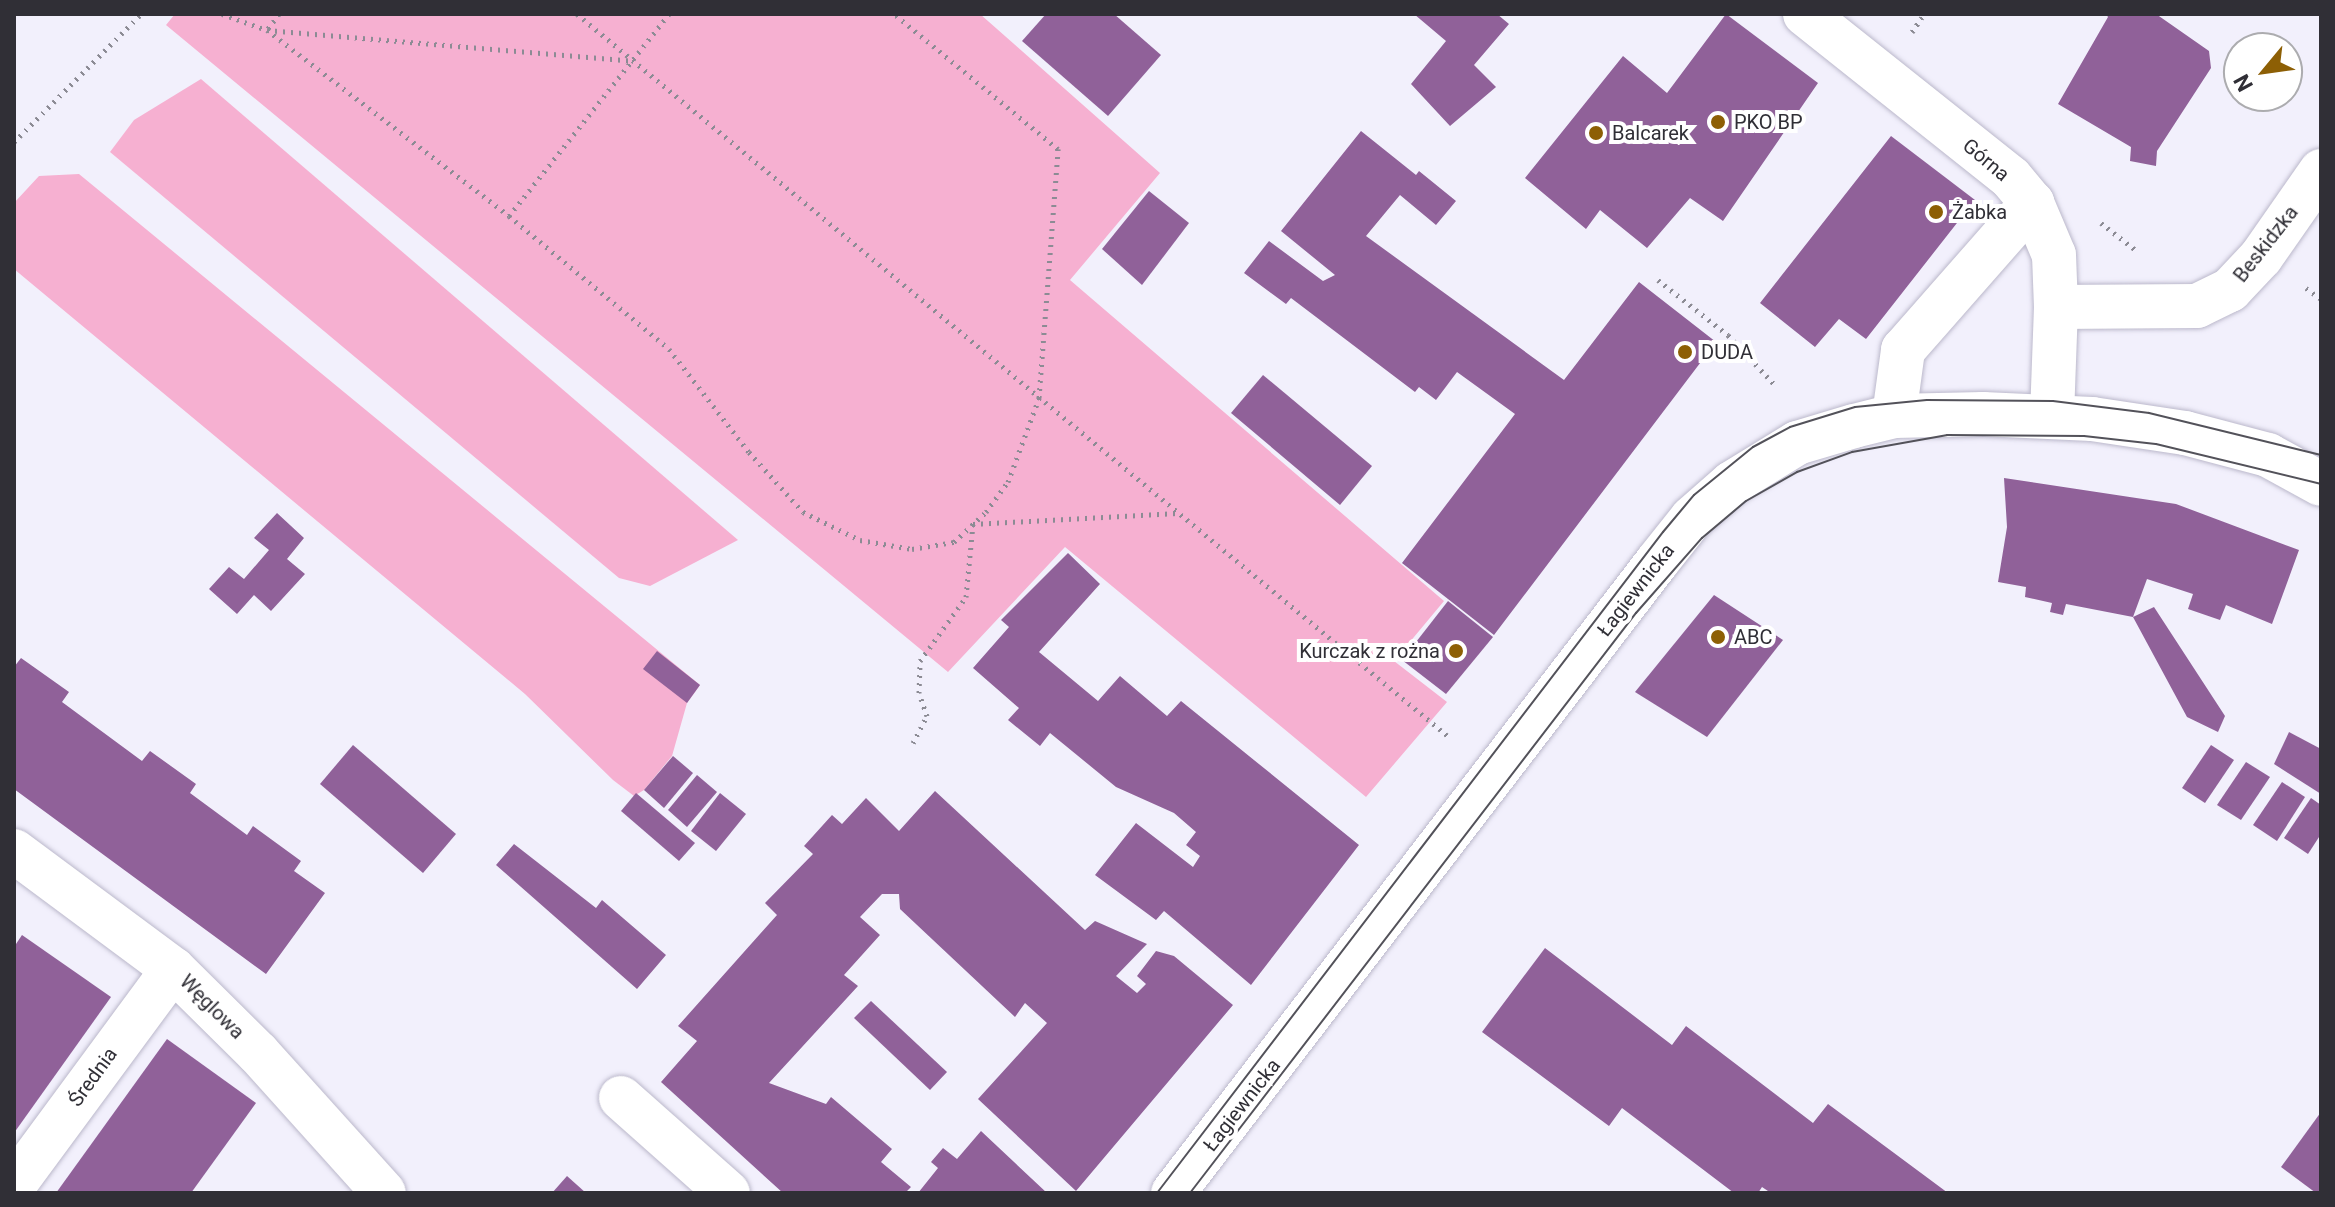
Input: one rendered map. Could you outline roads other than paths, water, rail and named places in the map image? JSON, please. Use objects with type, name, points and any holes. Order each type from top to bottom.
[{"type":"street","name":"Górna","points":[[1805,14],[2011,178],[2032,203],[2054,255],[2056,307],[2052,415]]},
{"type":"street","name":"Beskidzka","points":[[2056,307],[2197,306],[2230,290],[2261,257],[2321,171]]},
{"type":"street","points":[[1894,416],[1903,350],[2032,203]]},
{"type":"street","name":"Łagiewnicka","points":[[1173,1193],[1692,518],[1732,483],[1797,443],[1894,416],[2052,415],[2185,433],[2268,455],[2321,484]]},
{"type":"street","name":"Węglowa","points":[[21,869],[173,969],[258,1053],[384,1193]]},
{"type":"street","name":"Średnia","points":[[14,1185],[173,969]]},
{"type":"street","points":[[621,1098],[728,1193]]},
{"type":"tram line","points":[[1157,1193],[1663,532],[1694,495],[1753,447],[1790,427],[1855,407],[1927,400],[2053,401],[2149,413],[2321,455]]},
{"type":"tram line","points":[[1190,1193],[1636,613],[1702,538],[1746,501],[1797,472],[1852,452],[1947,435],[2084,436],[2156,444],[2321,484]]},
{"type":"place","name":"PKO BP","points":[[1718,122]]},
{"type":"place","name":"Balcarek","points":[[1596,133]]},
{"type":"place","name":"Żabka","points":[[1936,212]]},
{"type":"place","name":"DUDA","points":[[1685,352]]},
{"type":"place","name":"ABC","points":[[1718,637]]},
{"type":"place","name":"Kurczak z rożna","points":[[1456,651]]}]
